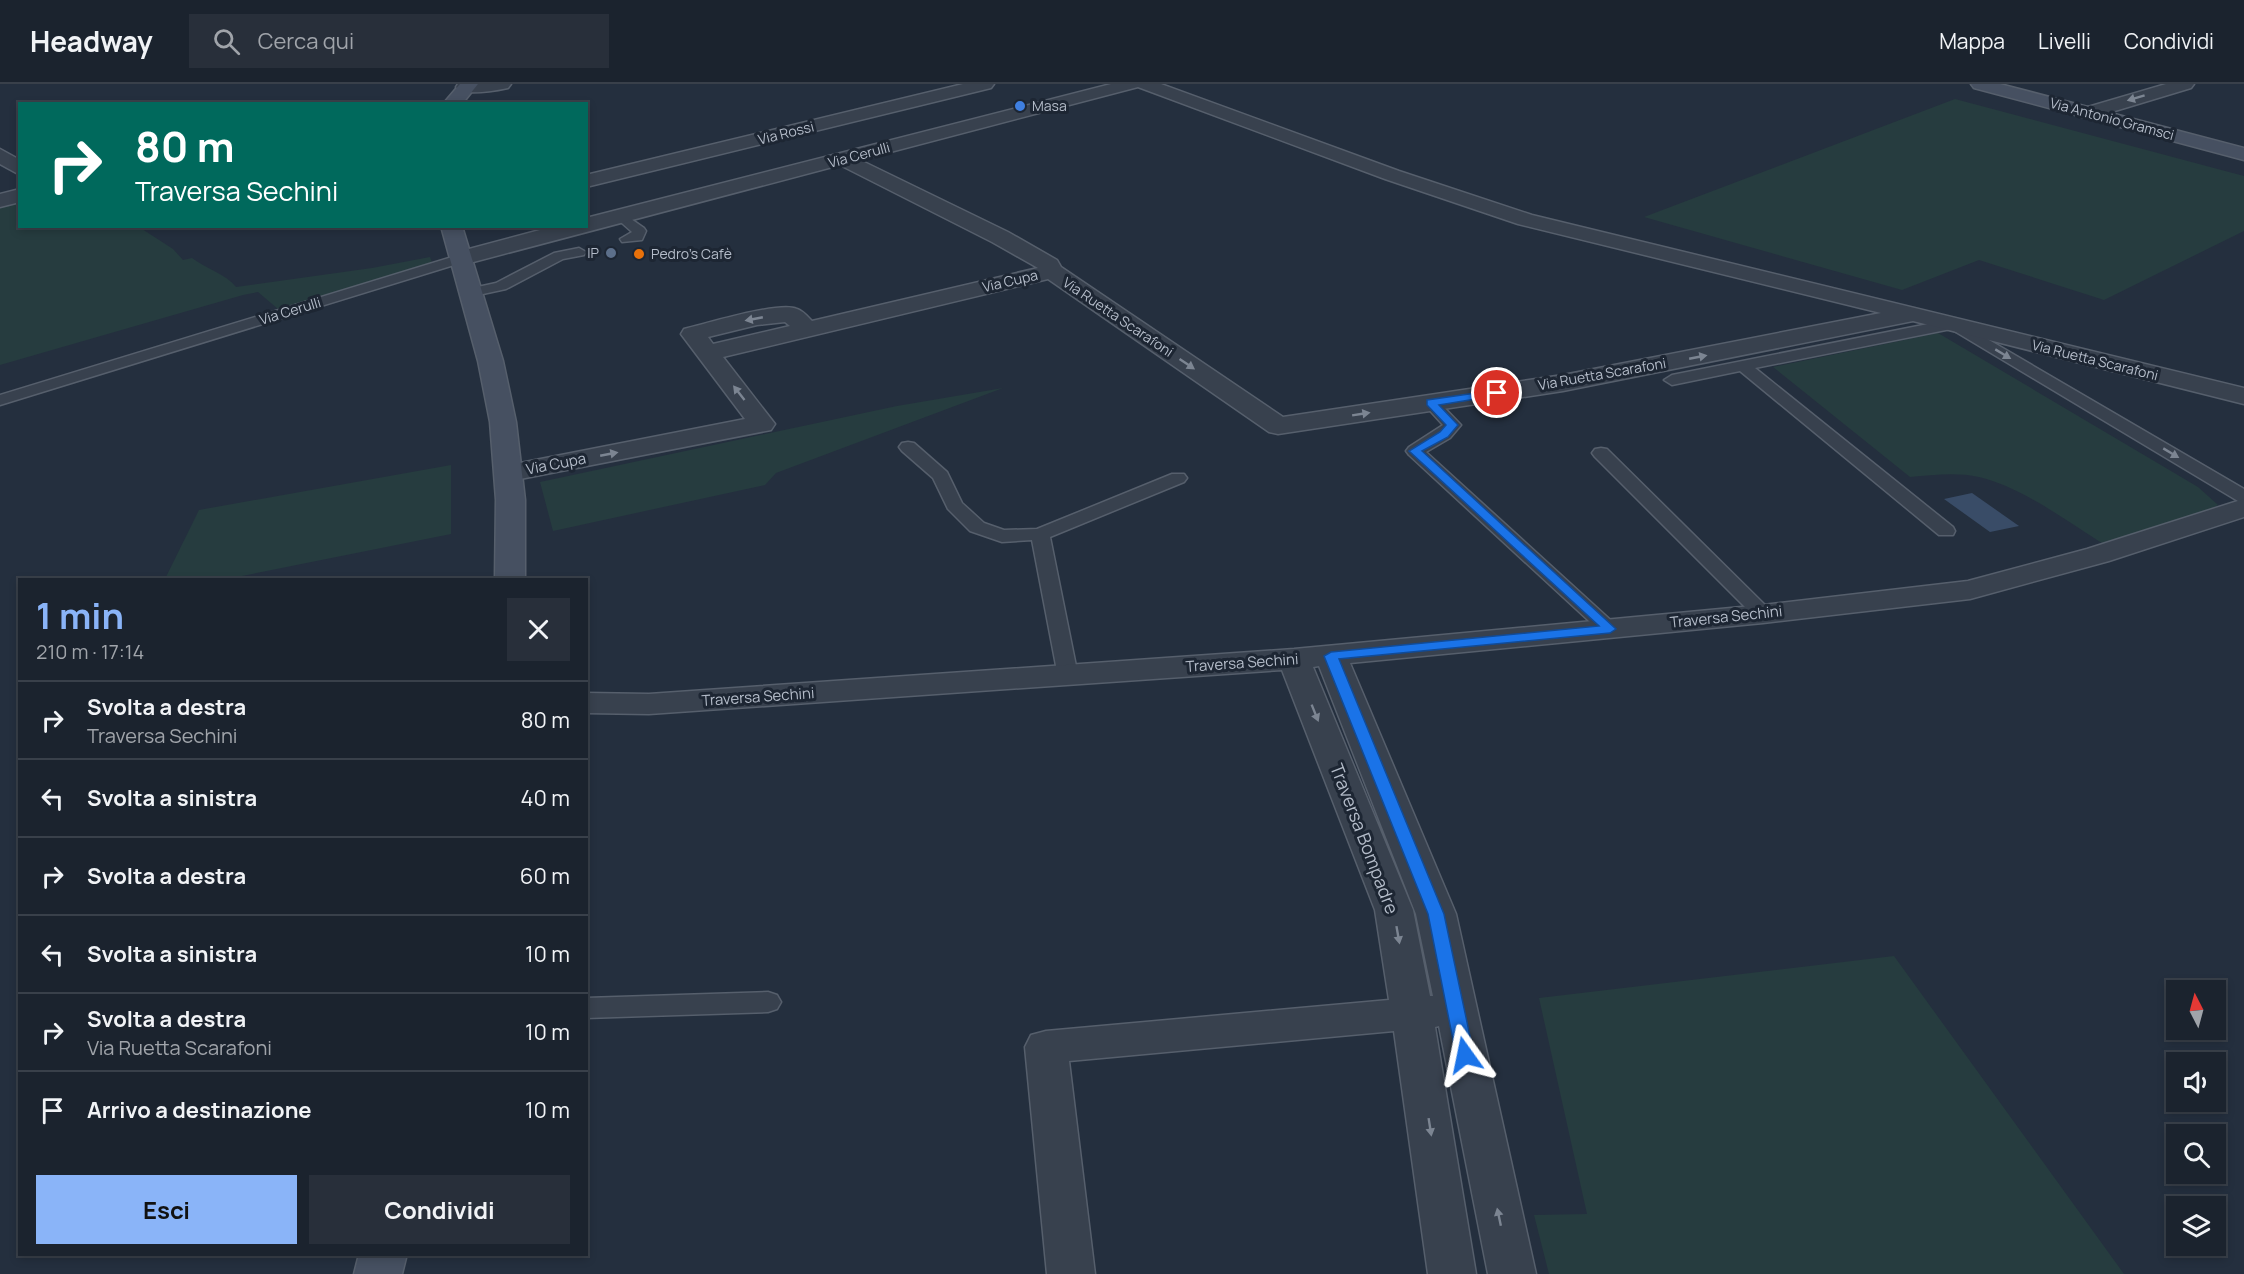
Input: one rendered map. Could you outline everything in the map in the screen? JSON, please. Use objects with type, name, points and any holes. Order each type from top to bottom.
[{"type":"street","points":[[454,102],[467,86],[502,84]]},
{"type":"street","name":"Via Rossi","points":[[588,182],[985,84]]},
{"type":"street","name":"Via Cerulli","points":[[588,224],[1132,84]]},
{"type":"street","name":"Via Ruetta Scarafoni","points":[[1145,84],[1392,175],[1525,220],[2244,396]]},
{"type":"street","name":"Via Antonio Gramsci","points":[[1980,84],[2244,154]]},
{"type":"street","points":[[2088,113],[2185,84]]},
{"type":"street","points":[[0,155],[18,168]]},
{"type":"street","name":"Via Cupa","points":[[510,473],[762,424],[693,334],[746,321],[790,314],[807,329],[1052,271],[1049,265],[1000,237],[843,159]]},
{"type":"street","points":[[0,201],[18,196]]},
{"type":"street","name":"Via Cupa","points":[[452,228],[493,371],[510,473],[512,531],[510,578]]},
{"type":"street","name":"Via Cerulli","points":[[462,258],[574,228]]},
{"type":"street","name":"Via Ruetta Scarafoni","points":[[1052,271],[1278,426],[1563,382],[1912,314]]},
{"type":"street","name":"Traversa Sechini","points":[[588,703],[649,704],[1312,657],[1763,614],[1970,590],[2098,555],[2244,508]]},
{"type":"street","points":[[1312,657],[1436,914],[1512,1274]]},
{"type":"street","name":"Traversa Bompadre","points":[[1312,657],[1394,910],[1452,1274]]},
{"type":"street","points":[[1071,1274],[1046,1047],[1412,1012],[1455,1012]]},
{"type":"street","points":[[378,1274],[382,1256]]},
{"type":"lane","points":[[621,216],[639,231],[637,237],[627,239]]},
{"type":"lane","points":[[469,293],[501,286],[559,256],[579,252]]},
{"type":"lane","name":"Via Cerulli","points":[[0,400],[462,258]]},
{"type":"lane","points":[[1672,380],[1953,324],[2244,496]]},
{"type":"lane","points":[[1743,366],[1946,531]]},
{"type":"lane","points":[[1431,403],[1453,425],[1444,434],[1415,451],[1610,629]]},
{"type":"lane","points":[[908,447],[941,476],[954,505],[977,527],[1002,536],[1040,534],[1178,478]]},
{"type":"lane","points":[[1601,453],[1763,614]]},
{"type":"lane","points":[[1040,534],[1068,676]]},
{"type":"lane","points":[[588,1008],[768,1002]]},
{"type":"green space","points":[[1955,99],[2244,176],[2244,231],[2104,300],[1979,260],[1902,290],[1644,217]]},
{"type":"green space","points":[[18,199],[18,228],[141,228],[173,249],[183,260],[192,258],[232,282],[236,287],[372,268],[430,257],[433,265],[278,309],[258,292],[243,295],[0,365],[0,204]]},
{"type":"green space","points":[[1938,333],[2198,487],[2218,505],[2204,513],[2105,545],[2044,506],[1995,482],[1979,477],[1945,474],[1910,477],[1773,367]]},
{"type":"green space","points":[[1003,388],[776,473],[765,485],[553,531],[540,482],[897,406]]},
{"type":"green space","points":[[451,465],[451,534],[232,578],[165,578],[199,510]]},
{"type":"green space","points":[[1894,956],[2124,1274],[1549,1274],[1534,1215],[1587,1214],[1539,998]]},
{"type":"water","points":[[1972,493],[2019,526],[1990,532],[1944,499]]},
{"type":"place","name":"Masa","points":[[1020,106]]},
{"type":"place","name":"IP","points":[[611,253]]},
{"type":"place","name":"Pedro's Cafè","points":[[639,254]]},
{"type":"route","points":[[1465,1055],[1436,914],[1331,656],[1610,629],[1415,451],[1444,434],[1453,425],[1431,403],[1497,393]]}]
